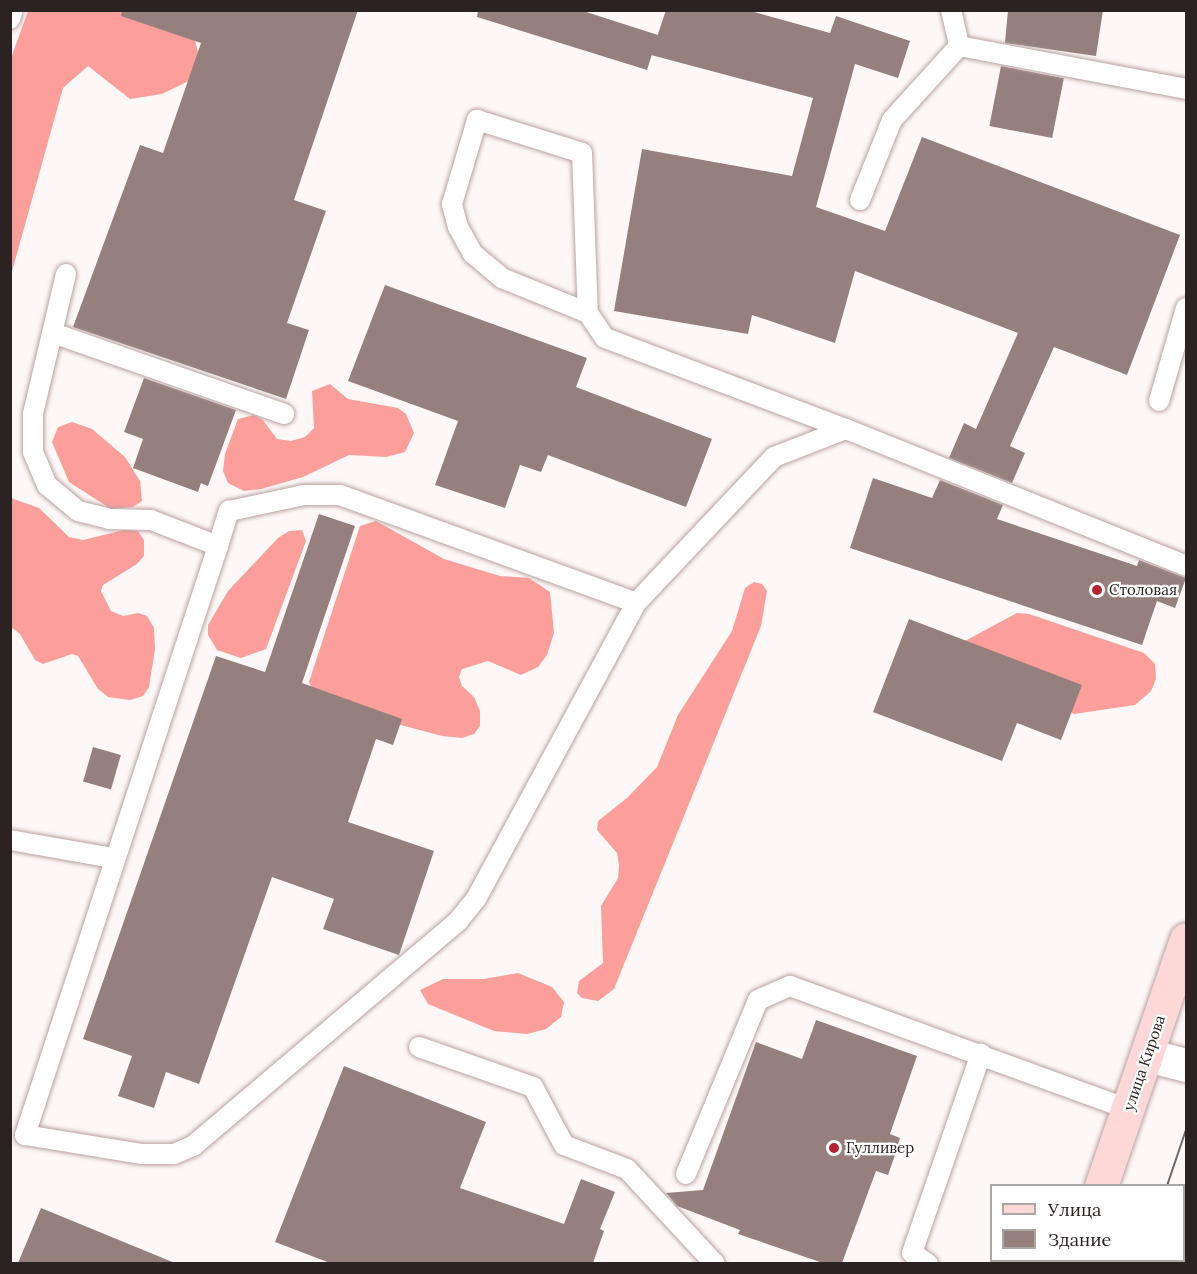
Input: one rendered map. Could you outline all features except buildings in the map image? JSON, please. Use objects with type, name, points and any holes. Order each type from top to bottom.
[{"type":"main road","name":"улица Кирова","points":[[1101,1184],[1186,939]]},
{"type":"street","points":[[1147,1055],[1186,1065]]},
{"type":"lane","points":[[10,19],[13,10]]},
{"type":"lane","points":[[951,10],[959,46]]},
{"type":"lane","points":[[959,46],[1186,89]]},
{"type":"lane","points":[[860,200],[892,120],[959,46]]},
{"type":"lane","points":[[588,314],[582,153],[477,120],[452,204],[458,227],[473,254],[502,278],[588,314],[605,338],[846,429],[1186,566]]},
{"type":"lane","points":[[66,274],[33,414],[33,452],[48,484],[78,511],[109,519],[151,520],[218,546]]},
{"type":"lane","points":[[1159,401],[1186,308]]},
{"type":"lane","points":[[52,333],[284,414]]},
{"type":"lane","points":[[636,603],[340,495],[304,495],[229,512],[113,858],[25,1135],[142,1154],[174,1154],[193,1146],[464,914],[476,899],[636,603],[774,457],[846,429]]},
{"type":"lane","points":[[10,840],[113,858]]},
{"type":"lane","points":[[686,1174],[758,1000],[790,986],[1128,1109]]},
{"type":"lane","points":[[419,1047],[533,1087],[564,1145],[627,1169],[715,1263]]},
{"type":"lane","points":[[928,1263],[912,1253],[981,1054]]},
{"type":"shaded area","points":[[188,10],[203,74],[162,94],[130,99],[88,66],[63,88],[11,275],[11,58],[28,11]]},
{"type":"shaded area","points":[[330,384],[348,399],[398,408],[406,414],[414,433],[405,452],[386,457],[349,455],[303,477],[261,489],[244,491],[228,483],[223,471],[225,454],[238,419],[254,415],[263,420],[277,439],[291,441],[305,437],[314,428],[312,391]]},
{"type":"shaded area","points":[[72,422],[92,429],[125,457],[140,481],[142,501],[133,507],[111,509],[69,482],[52,442],[58,427]]},
{"type":"shaded area","points":[[11,498],[39,508],[69,537],[83,540],[124,530],[138,531],[144,540],[144,556],[137,564],[103,585],[101,591],[111,611],[123,616],[138,613],[147,616],[154,628],[155,649],[149,687],[143,696],[130,700],[108,697],[98,689],[78,656],[72,654],[43,664],[35,660],[20,634],[11,627]]},
{"type":"shaded area","points":[[376,521],[444,559],[500,576],[529,578],[550,592],[554,633],[547,655],[538,667],[521,675],[488,661],[462,669],[459,677],[462,686],[474,697],[480,711],[480,726],[474,734],[462,738],[442,736],[371,717],[316,696],[309,682],[360,526]]},
{"type":"shaded area","points":[[302,530],[306,541],[266,649],[241,658],[217,650],[208,635],[208,625],[228,591],[278,538],[289,531]]},
{"type":"shaded area","points":[[754,582],[762,584],[767,591],[761,626],[614,989],[598,1001],[582,998],[577,993],[579,981],[603,963],[601,906],[618,878],[617,853],[597,830],[598,821],[627,798],[657,767],[678,715],[732,631],[745,588]]},
{"type":"shaded area","points":[[1017,613],[1029,614],[1144,653],[1155,664],[1156,679],[1151,691],[1135,705],[1074,714],[963,642]]},
{"type":"shaded area","points":[[518,973],[552,987],[564,1002],[561,1017],[546,1029],[527,1034],[494,1031],[428,1004],[420,990],[443,979],[484,979]]},
{"type":"tram line","points":[[1168,1184],[1186,1130]]},
{"type":"tram line","points":[[1185,1191],[1186,1187]]},
{"type":"place","name":"Столовая","points":[[1097,590]]},
{"type":"place","name":"Гулливер","points":[[834,1148]]}]
